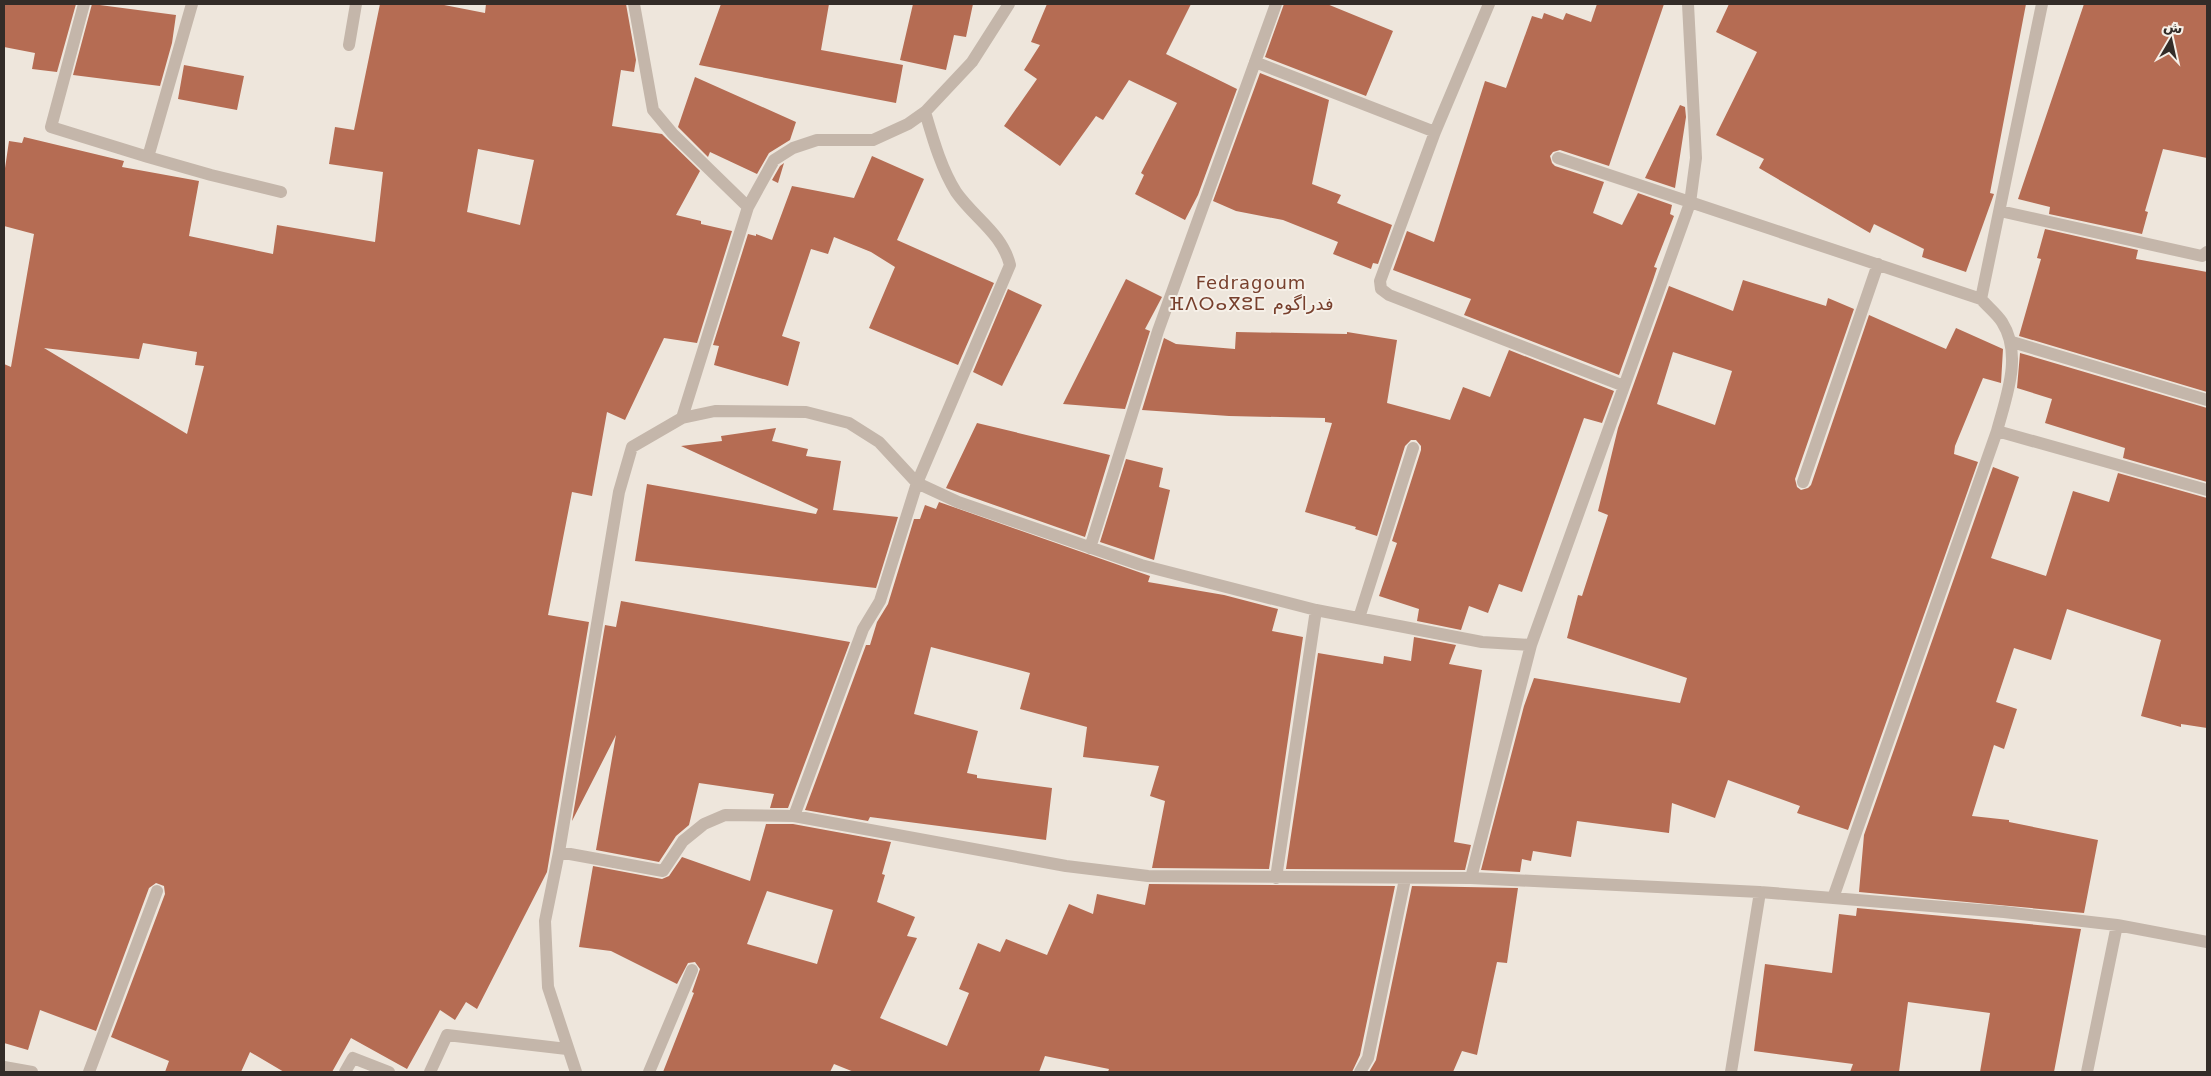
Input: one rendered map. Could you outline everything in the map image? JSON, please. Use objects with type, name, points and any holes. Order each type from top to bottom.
[{"type":"street","points":[[84,4],[52,127],[211,175],[281,192]]},
{"type":"street","points":[[148,157],[192,4]]},
{"type":"street","points":[[349,45],[356,4]]},
{"type":"street","points":[[634,4],[653,110],[673,134],[748,206]]},
{"type":"street","points":[[682,418],[748,206],[774,160],[793,148],[817,140],[873,140],[908,124],[925,112],[972,62],[1009,4]]},
{"type":"street","points":[[1090,548],[1158,331],[1276,4]]},
{"type":"street","points":[[1489,4],[1435,132],[1380,281],[1381,289],[1389,295],[1624,386]]},
{"type":"street","points":[[1471,878],[1530,645],[1690,203],[1696,158],[1688,4]]},
{"type":"street","points":[[1981,300],[2042,4]]},
{"type":"street","points":[[1255,62],[1435,132]]},
{"type":"street","points":[[794,816],[863,629],[880,601],[917,483],[1010,265],[1006,249],[956,192],[936,149],[925,112]]},
{"type":"street","points":[[1558,158],[1981,300],[2002,321],[2012,342],[2012,366],[2008,392],[1997,432],[1833,898]]},
{"type":"street","points":[[2000,211],[2202,256],[2207,252]]},
{"type":"street","points":[[1803,482],[1878,264]]},
{"type":"street","points":[[2012,342],[2207,400]]},
{"type":"street","points":[[576,1072],[548,987],[545,921],[559,852],[619,492],[632,447],[682,418],[715,411],[780,411],[806,412],[849,423],[879,442],[917,483],[958,502],[1141,565],[1316,610],[1482,642],[1530,645]]},
{"type":"street","points":[[1997,432],[2207,490]]},
{"type":"street","points":[[1359,618],[1413,448]]},
{"type":"street","points":[[1276,878],[1316,610]]},
{"type":"street","points":[[559,852],[664,871],[683,841],[704,824],[725,814],[794,816],[1066,866],[1148,876],[1471,878],[1760,892],[2004,912],[2117,925],[2207,942]]},
{"type":"street","points":[[1360,1072],[1368,1058],[1405,879]]},
{"type":"street","points":[[89,1072],[157,891]]},
{"type":"street","points":[[1731,1072],[1760,892]]},
{"type":"street","points":[[2087,1072],[2117,925]]},
{"type":"street","points":[[649,1072],[692,970]]},
{"type":"street","points":[[430,1072],[447,1035],[567,1049]]},
{"type":"street","points":[[345,1072],[353,1058],[389,1072]]},
{"type":"street","points":[[4,1067],[32,1072]]},
{"type":"building","points":[[4,4],[76,4],[57,72],[32,69],[35,53],[4,47]]},
{"type":"building","points":[[92,4],[176,15],[172,43],[160,86],[73,75]]},
{"type":"building","points":[[380,4],[439,4],[485,13],[486,4],[626,4],[636,60],[634,72],[621,70],[612,126],[662,134],[700,171],[676,215],[701,221],[701,224],[732,231],[697,343],[664,338],[625,420],[607,412],[592,496],[572,492],[548,615],[589,622],[547,872],[477,1009],[466,1002],[455,1020],[440,1010],[407,1069],[351,1038],[332,1072],[284,1072],[250,1052],[241,1072],[165,1072],[169,1061],[111,1037],[165,894],[164,886],[156,883],[149,888],[96,1031],[40,1010],[28,1050],[4,1043],[4,364],[11,367],[34,234],[4,226],[4,175],[9,141],[22,143],[24,137],[124,161],[122,167],[199,181],[189,236],[273,254],[277,225],[375,242],[383,172],[329,164],[335,127],[354,130]],"holes":[[[478,149],[534,160],[520,225],[467,212]],[[143,343],[197,352],[195,365],[204,366],[187,434],[44,348],[139,359]]]},
{"type":"building","points":[[721,4],[829,4],[821,50],[903,65],[896,103],[699,65]]},
{"type":"building","points":[[913,4],[973,4],[966,37],[954,35],[946,70],[900,60]]},
{"type":"building","points":[[1047,4],[1191,4],[1166,54],[1237,89],[1198,195],[1185,220],[1135,194],[1144,175],[1141,173],[1177,103],[1129,80],[1103,120],[1096,116],[1060,166],[1004,126],[1037,79],[1024,70],[1040,45],[1031,42]]},
{"type":"building","points":[[1284,4],[1327,4],[1393,31],[1366,96],[1265,57]]},
{"type":"building","points":[[1597,4],[1664,4],[1609,166],[1560,150],[1553,152],[1550,156],[1555,166],[1604,182],[1593,213],[1622,225],[1638,193],[1672,205],[1670,214],[1674,216],[1654,267],[1657,268],[1619,375],[1464,315],[1471,299],[1393,270],[1407,231],[1434,242],[1485,81],[1506,88],[1532,16],[1542,19],[1544,13],[1563,20],[1566,13],[1591,22]]},
{"type":"building","points":[[1729,4],[2026,4],[1990,193],[1994,194],[1966,272],[1922,257],[1924,249],[1874,224],[1870,233],[1759,168],[1764,159],[1716,135],[1757,52],[1716,32]]},
{"type":"building","points":[[2084,4],[2207,4],[2207,158],[2163,149],[2145,211],[2148,212],[2142,234],[2049,214],[2050,207],[2018,199]]},
{"type":"building","points":[[184,65],[244,76],[237,110],[178,99]]},
{"type":"building","points":[[1260,73],[1329,100],[1312,184],[1341,195],[1337,203],[1392,225],[1378,264],[1373,263],[1371,269],[1333,254],[1338,242],[1283,220],[1236,211],[1213,201]]},
{"type":"building","points":[[695,77],[796,122],[790,140],[769,153],[757,174],[710,152],[708,157],[678,127]]},
{"type":"building","points":[[1680,105],[1685,107],[1686,117],[1675,188],[1645,178]]},
{"type":"building","points":[[872,156],[924,179],[897,240],[994,283],[958,365],[869,328],[895,267],[871,252],[834,237],[828,254],[811,249],[782,336],[800,342],[788,386],[714,365],[719,346],[713,345],[748,234],[756,236],[756,234],[772,240],[792,186],[854,198]]},
{"type":"building","points":[[784,163],[778,183],[772,180],[780,166]]},
{"type":"building","points":[[2045,229],[2138,250],[2136,259],[2207,272],[2207,392],[2019,336],[2041,259],[2037,258]]},
{"type":"building","points":[[1126,279],[1162,297],[1145,329],[1150,331],[1125,409],[1063,404]]},
{"type":"building","points":[[1743,280],[1826,306],[1828,298],[1854,309],[1795,479],[1797,487],[1801,490],[1811,485],[1869,315],[1946,349],[1956,328],[2003,349],[2001,383],[1983,378],[1955,446],[1954,454],[1978,462],[1848,830],[1797,813],[1800,806],[1728,780],[1715,818],[1672,803],[1669,833],[1577,821],[1571,857],[1533,851],[1531,861],[1522,859],[1520,872],[1481,870],[1524,706],[1534,678],[1680,703],[1687,678],[1567,638],[1578,595],[1582,596],[1608,515],[1598,511],[1618,428],[1669,286],[1733,311]],"holes":[[[1673,352],[1732,371],[1715,425],[1657,404]]]},
{"type":"building","points":[[1008,289],[1042,305],[1002,386],[973,372]]},
{"type":"building","points":[[1236,332],[1347,334],[1347,332],[1397,340],[1387,403],[1450,420],[1463,387],[1490,397],[1509,350],[1614,391],[1602,423],[1584,418],[1522,592],[1499,584],[1488,613],[1469,606],[1461,630],[1417,621],[1419,609],[1379,596],[1397,543],[1392,541],[1421,450],[1421,446],[1416,440],[1411,440],[1405,446],[1377,536],[1355,529],[1356,527],[1305,512],[1332,423],[1325,422],[1325,418],[1229,416],[1142,410],[1164,338],[1176,344],[1235,349]]},
{"type":"building","points":[[2020,353],[2207,408],[2207,482],[2123,458],[2125,448],[2045,423],[2052,399],[2017,388]]},
{"type":"building","points":[[977,423],[1110,455],[1085,537],[946,488]]},
{"type":"building","points":[[776,428],[772,441],[808,449],[806,456],[841,461],[833,510],[898,517],[876,588],[635,561],[647,484],[816,514],[818,509],[681,446],[722,441],[721,436]]},
{"type":"building","points":[[1126,459],[1163,468],[1159,487],[1170,490],[1154,560],[1100,542]]},
{"type":"building","points":[[1993,467],[2019,477],[1991,558],[2046,576],[2073,491],[2109,502],[2118,473],[2207,498],[2207,728],[2181,724],[2181,727],[2141,716],[2161,640],[2067,609],[2051,660],[2014,648],[1996,702],[2017,709],[2004,749],[1994,745],[1972,816],[2009,820],[2009,822],[2098,840],[2084,913],[1859,892],[1864,835]]},
{"type":"building","points":[[939,502],[1150,576],[1148,582],[1224,595],[1278,609],[1272,631],[1303,637],[1269,869],[1152,868],[1165,801],[1150,796],[1159,766],[1083,757],[1087,727],[1020,709],[1030,673],[931,647],[914,714],[978,731],[967,773],[977,775],[977,778],[1052,788],[1046,840],[870,817],[868,821],[805,810],[866,645],[870,645],[877,622],[888,604],[914,519],[920,519],[925,505],[936,509]]},
{"type":"building","points":[[621,601],[850,642],[788,808],[770,808],[774,794],[699,783],[689,825],[676,836],[659,862],[596,850],[616,735],[572,821],[605,625],[616,627]]},
{"type":"building","points":[[1414,637],[1456,645],[1449,664],[1482,670],[1454,842],[1471,845],[1465,870],[1286,869],[1318,653],[1383,664],[1384,656],[1411,661]]},
{"type":"building","points":[[766,824],[793,824],[891,842],[882,874],[885,875],[877,902],[915,917],[907,936],[917,938],[880,1018],[947,1046],[969,993],[959,989],[978,943],[1000,952],[1006,939],[1047,955],[1069,904],[1093,914],[1097,894],[1145,905],[1149,884],[1395,886],[1360,1055],[1352,1072],[1108,1072],[1109,1069],[1045,1056],[1039,1072],[854,1072],[834,1064],[830,1072],[663,1072],[694,993],[692,992],[700,969],[695,962],[688,963],[677,984],[611,951],[579,947],[593,866],[662,879],[669,876],[682,857],[750,881]],"holes":[[[767,891],[833,910],[817,964],[747,944]]]},
{"type":"building","points":[[1412,886],[1518,888],[1507,963],[1497,962],[1477,1055],[1462,1051],[1453,1072],[1369,1072],[1376,1060]]},
{"type":"building","points":[[1857,908],[2081,929],[2054,1072],[1980,1072],[1990,1013],[1908,1002],[1899,1072],[1850,1072],[1853,1064],[1754,1051],[1765,964],[1832,973],[1839,914],[1856,916]]},
{"type":"district","name":"Fedragoum ⴼⴷⵔⴰⴳⵓⵎ فدراگوم","points":[[1251,293]]}]
